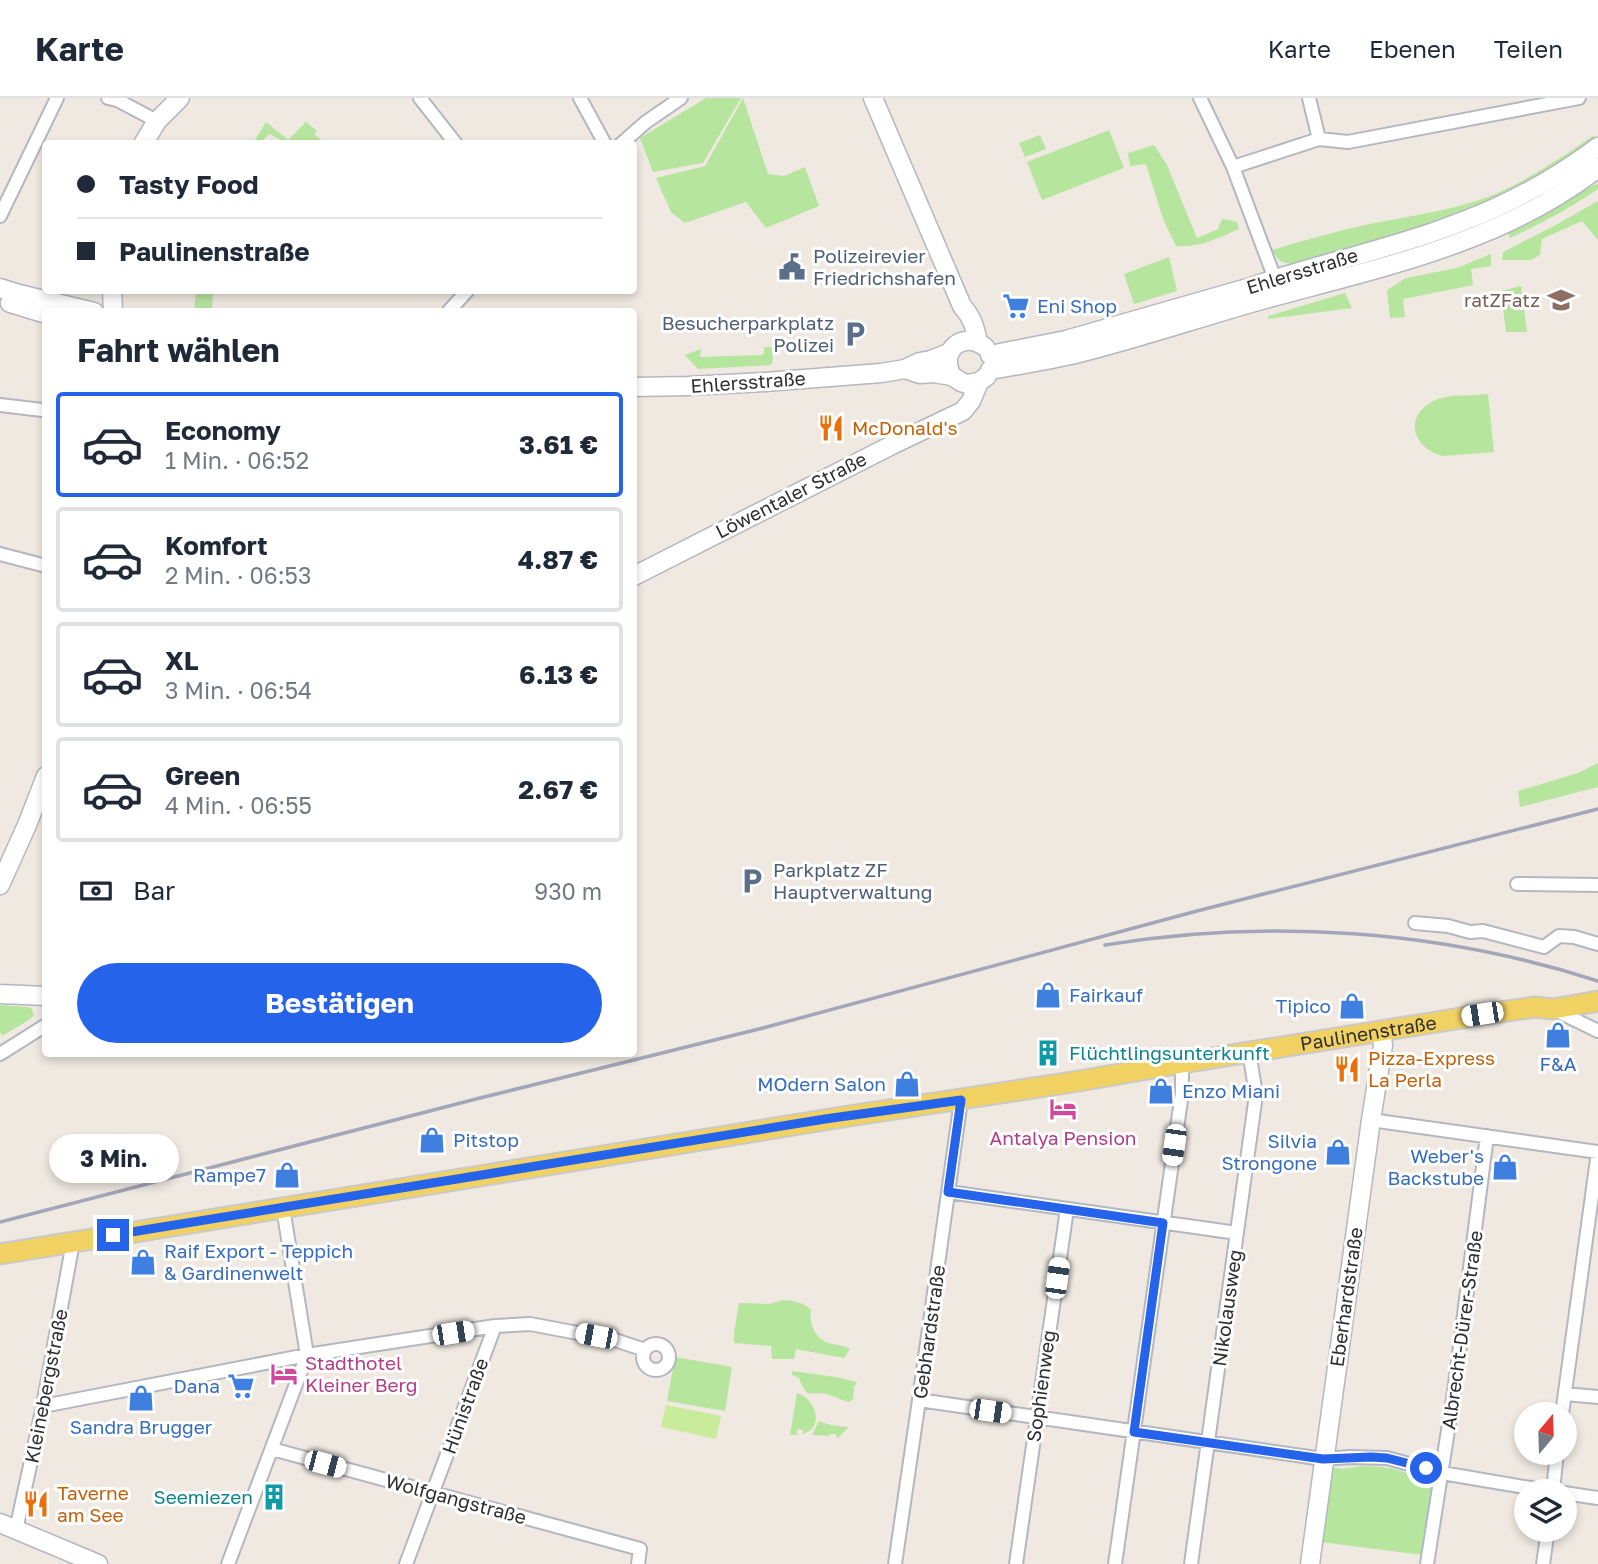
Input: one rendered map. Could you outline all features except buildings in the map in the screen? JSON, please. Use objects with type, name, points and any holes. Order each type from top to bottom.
[{"type":"main road","name":"Paulinenstraße","points":[[1544,1008],[1550,1000],[1598,992]]},
{"type":"main road","name":"Paulinenstraße","points":[[0,1254],[849,1116],[1079,1082],[1249,1051],[1486,1014],[1598,1001]]},
{"type":"street","points":[[0,216],[57,98]]},
{"type":"street","points":[[145,140],[157,121],[180,98]]},
{"type":"street","points":[[420,98],[453,140]]},
{"type":"street","points":[[580,98],[602,140]]},
{"type":"street","points":[[626,140],[681,98]]},
{"type":"street","points":[[1200,98],[1233,167],[1275,279]]},
{"type":"street","points":[[1309,98],[1319,139]]},
{"type":"street","points":[[1233,167],[1319,139],[1348,142],[1579,98]]},
{"type":"street","points":[[114,99],[157,121]]},
{"type":"street","points":[[877,99],[962,306],[974,323],[984,362]]},
{"type":"street","name":"Ehlersstraße","points":[[905,369],[920,374],[933,373],[973,384],[984,362],[1251,288],[1429,233],[1478,215],[1523,195],[1598,147]]},
{"type":"street","name":"Ehlersstraße","points":[[984,362],[1077,353],[1357,275],[1489,231],[1555,197],[1598,167]]},
{"type":"street","points":[[1489,231],[1522,220],[1598,179]]},
{"type":"street","points":[[0,288],[77,308]]},
{"type":"street","points":[[452,308],[464,294]]},
{"type":"street","points":[[0,299],[42,313]]},
{"type":"street","points":[[951,417],[957,379],[948,365],[959,335],[962,306]]},
{"type":"street","name":"Ehlersstraße","points":[[637,387],[765,382],[905,369],[931,360],[967,340],[984,362]]},
{"type":"street","name":"Löwentaler Straße","points":[[637,574],[963,411],[971,401],[984,362]]},
{"type":"street","points":[[0,405],[41,410]]},
{"type":"street","points":[[0,554],[42,565]]},
{"type":"street","points":[[0,885],[42,786]]},
{"type":"street","points":[[1517,884],[1598,886]]},
{"type":"street","points":[[1415,923],[1448,926],[1470,932],[1483,931],[1544,947],[1559,936],[1598,944]]},
{"type":"street","points":[[0,994],[42,996]]},
{"type":"street","points":[[1544,1008],[1568,1015],[1598,1031]]},
{"type":"street","points":[[0,1054],[42,1028]]},
{"type":"street","name":"Eberhardstraße","points":[[1310,1564],[1370,1120],[1383,1045],[1381,1031]]},
{"type":"street","name":"Nikolausweg","points":[[1191,1564],[1256,1095],[1249,1051]]},
{"type":"street","points":[[1115,1564],[1182,1093],[1182,1063]]},
{"type":"street","name":"Gebhardstraße","points":[[895,1564],[961,1100]]},
{"type":"street","points":[[1370,1120],[1598,1152],[1564,1402]]},
{"type":"street","name":"Albrecht-Dürer-Straße","points":[[1427,1564],[1442,1474],[1487,1136]]},
{"type":"street","points":[[948,1192],[1237,1233]]},
{"type":"street","points":[[228,1564],[307,1355],[283,1208]]},
{"type":"street","name":"Sophienweg","points":[[1016,1564],[1067,1209]]},
{"type":"street","name":"Kleinebergstraße","points":[[8,1526],[21,1506],[43,1406],[73,1242]]},
{"type":"street","points":[[43,1406],[307,1355],[495,1326],[530,1324],[615,1340],[645,1350]]},
{"type":"street","name":"Hünistraße","points":[[406,1564],[495,1326]]},
{"type":"street","points":[[1565,1394],[1598,1397]]},
{"type":"street","points":[[919,1400],[1323,1459],[1387,1458],[1442,1474],[1514,1485]]},
{"type":"street","name":"Wolfgangstraße","points":[[272,1449],[640,1549],[638,1564]]},
{"type":"street","points":[[1577,1495],[1598,1498]]},
{"type":"street","points":[[8,1526],[98,1564]]},
{"type":"street","points":[[1543,1564],[1546,1542]]},
{"type":"green space","points":[[706,98],[741,98],[703,163],[653,172],[640,138]]},
{"type":"green space","points":[[743,98],[768,174],[784,176],[805,167],[819,206],[766,228],[746,202],[685,223],[671,212],[656,178],[705,166]]},
{"type":"green space","points":[[266,122],[288,140],[281,140],[269,134],[263,140],[255,140]]},
{"type":"green space","points":[[306,122],[317,131],[314,134],[321,140],[288,140]]},
{"type":"green space","points":[[1109,130],[1124,168],[1042,200],[1027,162]]},
{"type":"green space","points":[[1040,135],[1046,149],[1025,157],[1019,143]]},
{"type":"green space","points":[[1594,136],[1596,139],[1537,179],[1450,217],[1299,264],[1283,262],[1272,250],[1484,198],[1535,173]]},
{"type":"green space","points":[[1154,145],[1167,165],[1197,238],[1218,229],[1222,219],[1237,222],[1239,229],[1200,244],[1176,246],[1163,219],[1146,164],[1130,166],[1128,153]]},
{"type":"green space","points":[[1598,183],[1598,189],[1577,203],[1510,238],[1507,231]]},
{"type":"green space","points":[[1598,201],[1598,240],[1582,221],[1542,239],[1540,255],[1531,260],[1502,260],[1503,252]]},
{"type":"green space","points":[[1491,254],[1491,266],[1471,269],[1473,285],[1403,299],[1405,317],[1390,318],[1387,290],[1406,278],[1457,268]]},
{"type":"green space","points":[[1169,257],[1177,291],[1134,304],[1124,274]]},
{"type":"green space","points":[[1521,286],[1527,332],[1506,332],[1501,291]]},
{"type":"green space","points":[[1345,293],[1352,308],[1268,319],[1268,316]]},
{"type":"green space","points":[[196,294],[213,294],[212,308],[194,308]]},
{"type":"green space","points":[[764,347],[772,347],[771,365],[698,369],[685,355],[701,349],[700,357],[762,355]]},
{"type":"green space","points":[[1488,394],[1494,452],[1443,456],[1432,452],[1418,438],[1415,421],[1427,405],[1443,397]]},
{"type":"green space","points":[[1598,763],[1598,787],[1520,807],[1518,791],[1578,773]]},
{"type":"green space","points":[[0,1005],[31,1008],[34,1015],[2,1036]]},
{"type":"green space","points":[[783,1300],[798,1302],[811,1310],[812,1325],[819,1338],[850,1349],[844,1358],[796,1349],[794,1359],[772,1359],[771,1346],[734,1343],[739,1303],[769,1304]]},
{"type":"green space","points":[[675,1357],[732,1367],[725,1411],[667,1401]]},
{"type":"green space","points":[[792,1371],[857,1382],[853,1399],[850,1402],[823,1394],[807,1393],[799,1378],[792,1375]]},
{"type":"green space","points":[[797,1393],[809,1401],[816,1420],[810,1430],[803,1434],[803,1430],[798,1429],[796,1434],[801,1435],[790,1435]]},
{"type":"green space","points":[[666,1405],[721,1416],[716,1439],[661,1427]]},
{"type":"green space","points":[[819,1421],[848,1428],[838,1438],[836,1434],[812,1435]]},
{"type":"green space","points":[[1362,1466],[1405,1472],[1433,1483],[1423,1555],[1320,1542],[1329,1467],[1343,1469]]},
{"type":"railway","points":[[0,1222],[763,1028],[1197,911],[1598,809]]},
{"type":"railway","points":[[1105,945],[1229,932],[1354,934],[1477,950],[1598,981]]},
{"type":"place","name":"Polizeirevier Friedrichshafen","points":[[792,267]]},
{"type":"place","name":"ratZFatz","points":[[1561,300]]},
{"type":"place","name":"Eni Shop","points":[[1016,306]]},
{"type":"place","name":"Besucherparkplatz Polizei","points":[[855,334]]},
{"type":"place","name":"McDonald's","points":[[831,428]]},
{"type":"place","name":"Parkplatz ZF Hauptverwaltung","points":[[752,881]]},
{"type":"place","name":"Fairkauf","points":[[1048,995]]},
{"type":"place","name":"Tipico","points":[[1352,1006]]},
{"type":"place","name":"F&A","points":[[1558,1035]]},
{"type":"place","name":"Flüchtlingsunterkunft","points":[[1048,1053]]},
{"type":"place","name":"Pizza-Express La Perla","points":[[1347,1069]]},
{"type":"place","name":"MOdern Salon","points":[[907,1084]]},
{"type":"place","name":"Enzo Miani","points":[[1161,1091]]},
{"type":"place","name":"Antalya Pension","points":[[1063,1109]]},
{"type":"place","name":"Pitstop","points":[[432,1140]]},
{"type":"place","name":"Silvia Strongone","points":[[1338,1152]]},
{"type":"place","name":"Weber's Backstube","points":[[1505,1167]]},
{"type":"place","name":"Rampe7","points":[[287,1175]]},
{"type":"place","name":"Raif Export - Teppich & Gardinenwelt","points":[[143,1262]]},
{"type":"place","name":"Stadthotel Kleiner Berg","points":[[284,1374]]},
{"type":"place","name":"Dana","points":[[241,1386]]},
{"type":"place","name":"Sandra Brugger","points":[[141,1398]]},
{"type":"place","name":"Seemiezen","points":[[274,1497]]},
{"type":"place","name":"Taverne am See","points":[[36,1504]]},
{"type":"route","points":[[113,1235],[825,1119],[961,1100],[948,1192],[1163,1223],[1134,1432],[1323,1459],[1387,1458],[1426,1468]]}]
